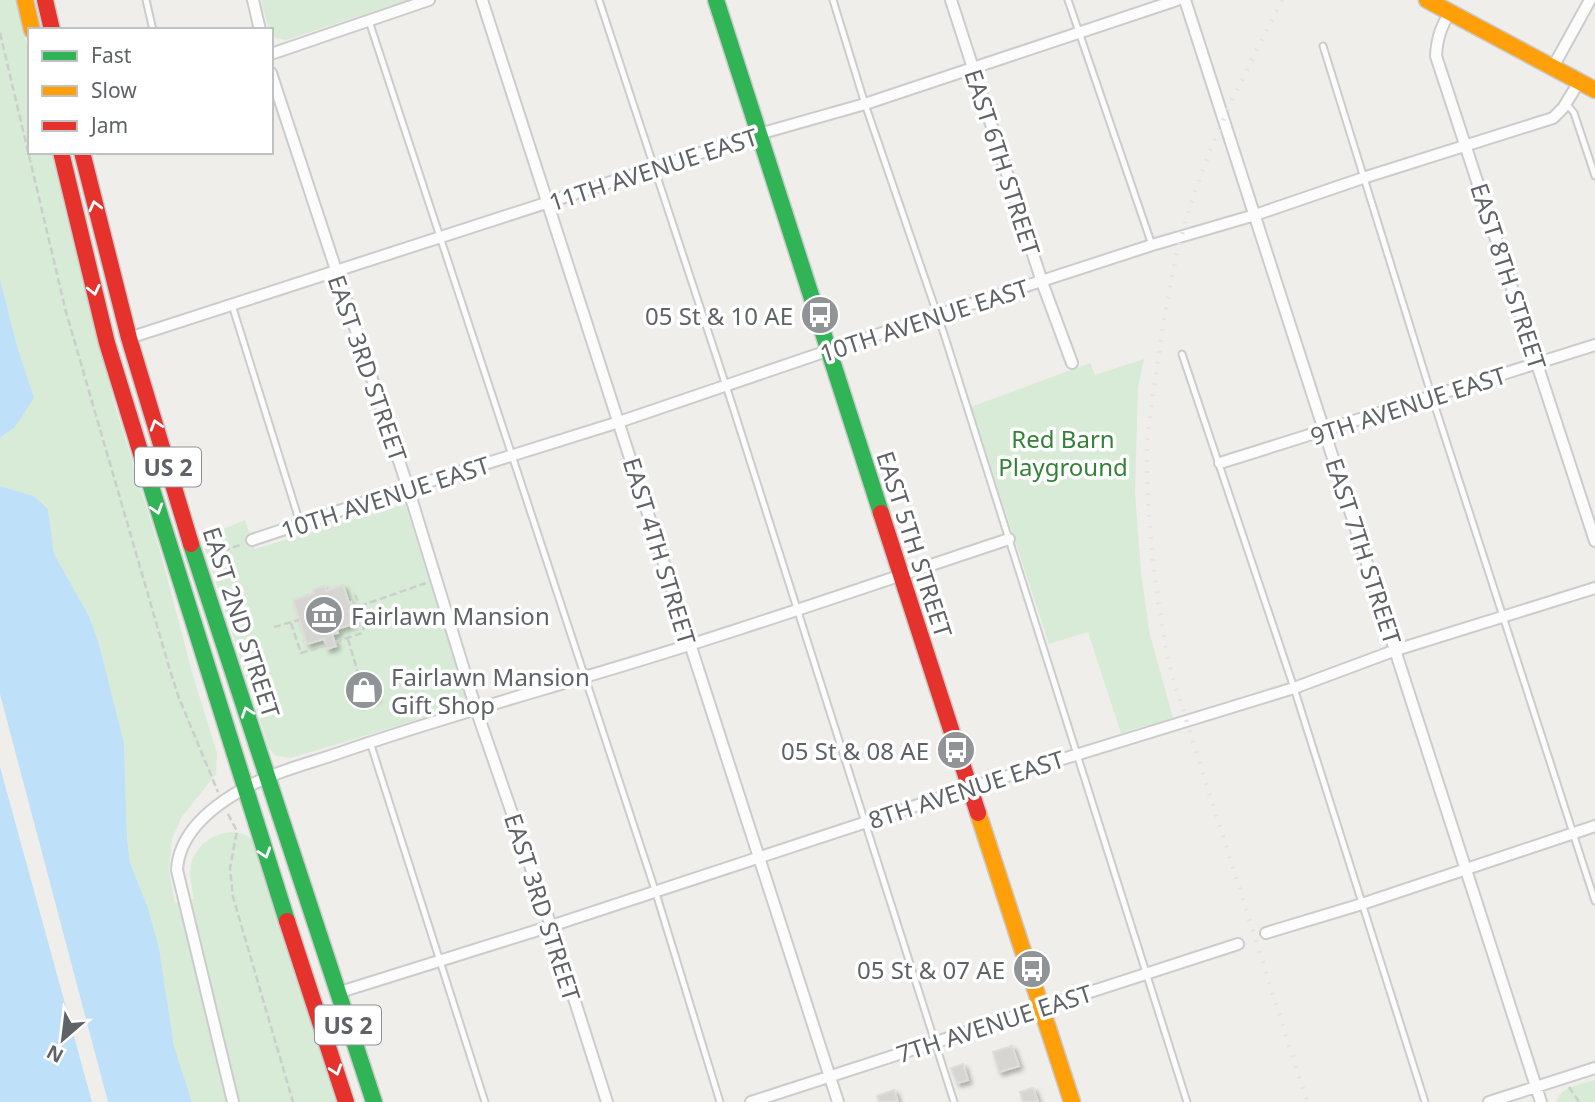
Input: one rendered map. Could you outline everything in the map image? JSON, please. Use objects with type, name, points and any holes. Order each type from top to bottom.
[{"type":"main road","points":[[25,0],[32,28]]},
{"type":"main road","points":[[45,0],[52,28]]},
{"type":"main road","name":"EAST 5TH STREET","points":[[716,0],[1072,1102]]},
{"type":"main road","points":[[1427,0],[1595,90]]},
{"type":"main road","name":"EAST 2ND STREET","points":[[61,154],[107,342],[244,789],[346,1102]]},
{"type":"main road","name":"EAST 2ND STREET","points":[[83,154],[130,338],[199,570],[269,776],[374,1102]]},
{"type":"street","points":[[253,0],[260,28]]},
{"type":"street","points":[[273,53],[429,0]]},
{"type":"street","name":"EAST 4TH STREET","points":[[482,0],[838,1102]]},
{"type":"street","name":"EAST 6TH STREET","points":[[951,0],[1042,282],[1072,363]]},
{"type":"street","name":"11TH AVENUE EAST","points":[[130,338],[760,134],[865,103],[1177,0]]},
{"type":"street","name":"EAST 7TH STREET","points":[[1185,0],[1541,1102]]},
{"type":"street","points":[[1553,67],[1590,0]]},
{"type":"street","name":"EAST 8TH STREET","points":[[1450,12],[1440,28],[1436,56],[1595,541]]},
{"type":"street","name":"EAST 3RD STREET","points":[[273,79],[408,488],[476,709],[551,926],[607,1102]]},
{"type":"street","name":"10TH AVENUE EAST","points":[[252,540],[619,422],[830,350],[1553,118],[1579,82]]},
{"type":"street","name":"9TH AVENUE EAST","points":[[1220,463],[1595,345]]},
{"type":"street","points":[[233,1102],[177,870],[180,848],[200,822],[223,802],[269,776],[370,742],[585,677],[1009,539]]},
{"type":"street","name":"8TH AVENUE EAST","points":[[337,993],[551,926],[1077,753],[1293,688],[1396,650],[1595,588]]},
{"type":"street","points":[[1266,933],[1362,904],[1595,826]]},
{"type":"street","name":"7TH AVENUE EAST","points":[[751,1102],[1238,944]]},
{"type":"street","points":[[1489,1102],[1595,1068]]},
{"type":"lane","points":[[146,0],[152,28]]},
{"type":"lane","points":[[599,0],[726,386],[954,1102]]},
{"type":"lane","points":[[833,0],[1009,539],[1188,1102]]},
{"type":"lane","points":[[1068,0],[1152,246]]},
{"type":"lane","points":[[369,21],[655,890],[720,1102]]},
{"type":"lane","points":[[1323,46],[1432,397],[1595,901]]},
{"type":"lane","points":[[1566,103],[1574,113],[1595,176]]},
{"type":"lane","points":[[232,305],[300,524]]},
{"type":"lane","points":[[1182,354],[1220,463],[1425,1102]]},
{"type":"lane","points":[[370,742],[485,1102]]},
{"type":"path","points":[[0,33],[28,151]]},
{"type":"path","points":[[29,154],[66,312],[175,687],[237,831],[230,868],[233,897],[293,1102]]},
{"type":"path","points":[[211,555],[252,540]]},
{"type":"path","points":[[360,606],[436,580]]},
{"type":"path","points":[[335,642],[362,633],[366,620],[355,595]]},
{"type":"path","points":[[274,627],[299,620]]},
{"type":"path","points":[[290,622],[301,653],[326,645]]},
{"type":"path","points":[[348,638],[360,680]]},
{"type":"path","points":[[1565,1078],[1578,1102]]},
{"type":"green space","points":[[0,0],[16,0],[28,49],[28,154],[52,154],[115,406],[160,551],[193,676],[217,753],[216,774],[181,818],[172,839],[169,870],[175,903],[194,899],[191,866],[194,856],[208,840],[217,835],[237,833],[255,842],[340,1102],[192,1102],[174,1046],[159,948],[148,908],[130,863],[124,743],[99,644],[89,616],[54,554],[48,509],[34,496],[0,486],[0,438],[15,427],[30,386],[0,279]]},
{"type":"green space","points":[[261,0],[408,0],[286,40],[276,38],[273,28],[268,27]]},
{"type":"green space","name":"Red Barn Playground","points":[[1144,359],[1138,387],[1135,493],[1141,573],[1150,635],[1173,718],[1121,733],[1088,632],[1049,644],[971,407],[1090,363],[1095,375]]},
{"type":"green space","points":[[405,504],[465,700],[459,707],[291,758],[276,756],[269,749],[202,538],[245,520],[255,549]]},
{"type":"green space","points":[[1595,1080],[1595,1102],[1556,1102],[1566,1090]]},
{"type":"water","points":[[0,279],[34,398],[15,427],[0,438]]},
{"type":"water","points":[[0,486],[34,496],[48,509],[54,554],[89,616],[99,644],[124,743],[130,863],[148,908],[159,948],[174,1046],[192,1102],[108,1102],[0,694]]},
{"type":"water","points":[[0,767],[92,1102],[0,1102]]},
{"type":"building","name":"Fairlawn Mansion","points":[[343,585],[354,609],[349,610],[353,624],[337,629],[338,633],[332,634],[336,646],[327,649],[324,639],[307,644],[293,600],[314,593],[313,590],[324,586],[326,591]]},
{"type":"building","name":"Fairlawn Mansion Gift Shop","points":[[369,677],[376,698],[358,704],[351,683]]},
{"type":"building","points":[[1012,1046],[1019,1066],[999,1072],[993,1052]]},
{"type":"building","points":[[963,1064],[968,1080],[957,1083],[951,1068]]},
{"type":"building","points":[[1033,1088],[1038,1102],[1023,1102],[1020,1092]]},
{"type":"building","points":[[894,1090],[898,1102],[879,1102],[877,1096]]},
{"type":"railway","points":[[1282,0],[1215,139],[1188,212],[1164,321],[1150,416],[1147,482],[1153,564],[1171,672],[1307,1102]]},
{"type":"traffic: fast","points":[[716,0],[881,513]]},
{"type":"traffic: fast","points":[[149,480],[287,921]]},
{"type":"traffic: fast","points":[[191,544],[374,1102]]},
{"type":"traffic: slow","points":[[25,0],[32,28]]},
{"type":"traffic: slow","points":[[1427,0],[1595,90]]},
{"type":"traffic: slow","points":[[978,813],[1072,1102]]},
{"type":"traffic: jam","points":[[45,0],[52,28]]},
{"type":"traffic: jam","points":[[61,154],[107,343],[149,480]]},
{"type":"traffic: jam","points":[[83,154],[129,338],[191,544]]},
{"type":"traffic: jam","points":[[881,513],[978,813]]},
{"type":"traffic: jam","points":[[287,921],[346,1102]]},
{"type":"place","name":"05 St & 10 AE","points":[[820,315]]},
{"type":"place","name":"Fairlawn Mansion","points":[[324,615]]},
{"type":"place","name":"Fairlawn Mansion Gift Shop","points":[[364,690]]},
{"type":"place","name":"05 St & 08 AE","points":[[956,750]]},
{"type":"place","name":"05 St & 07 AE","points":[[1032,969]]}]
